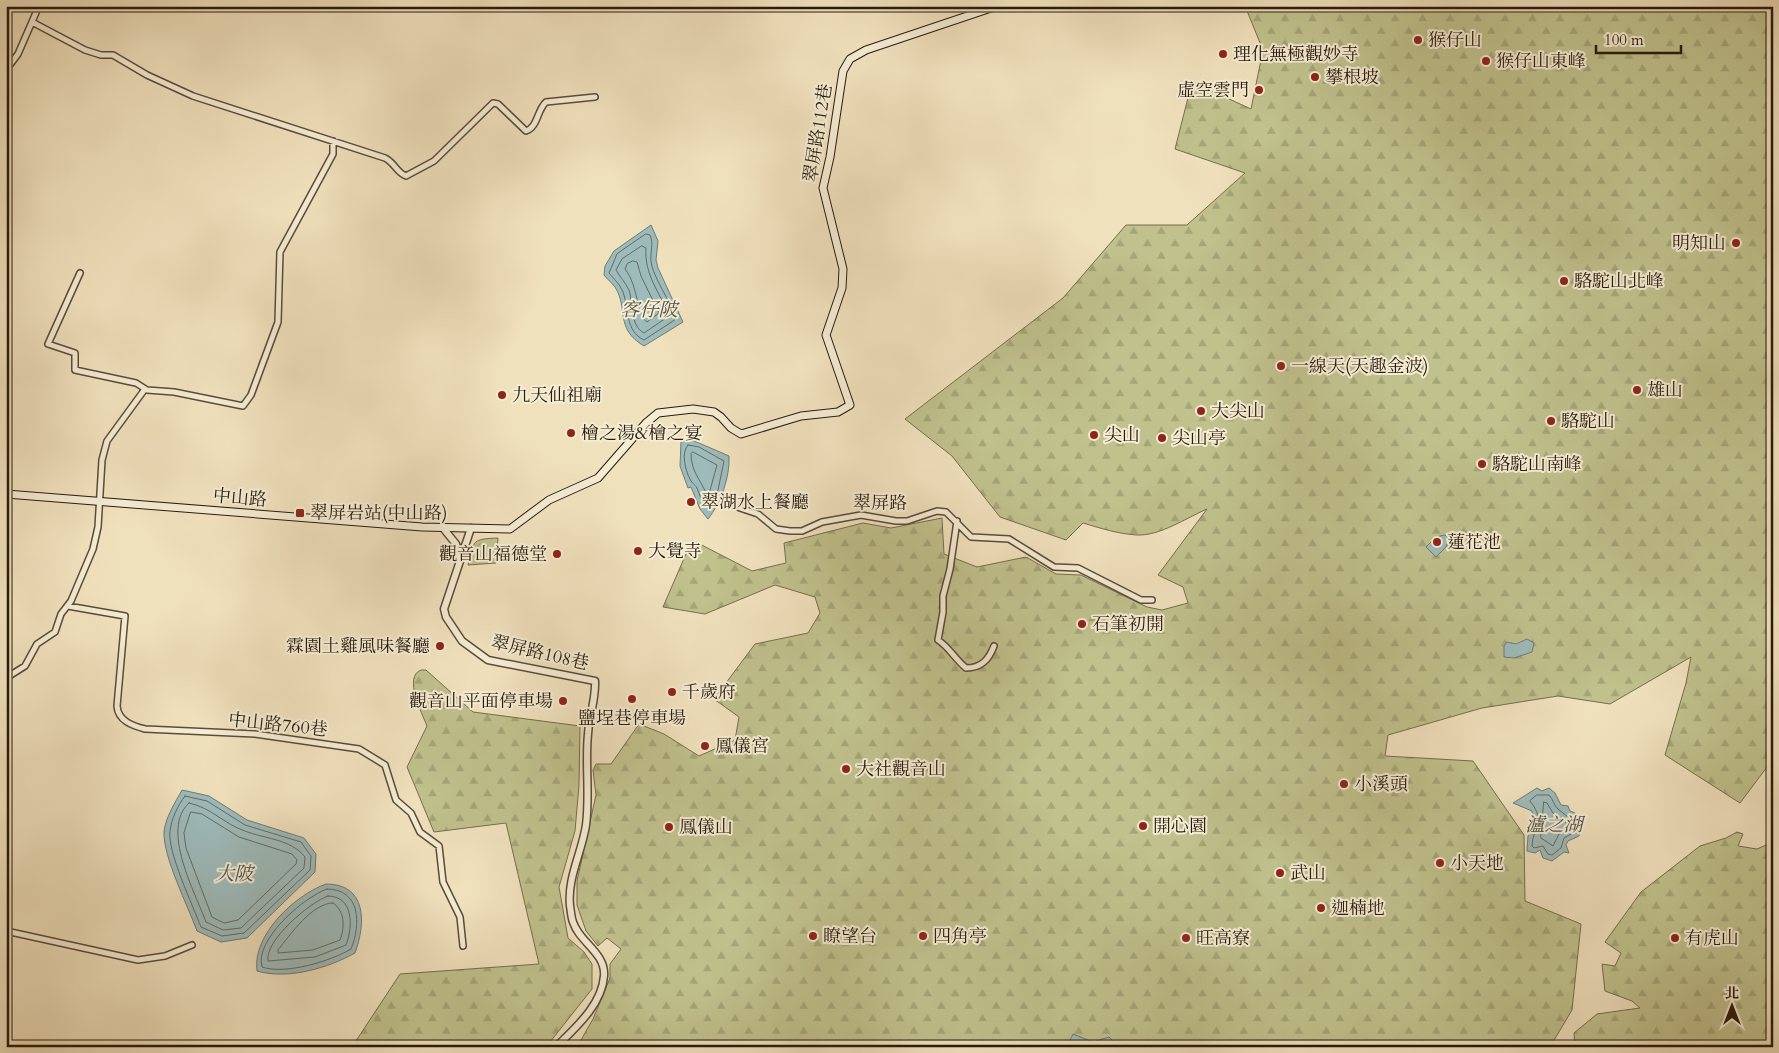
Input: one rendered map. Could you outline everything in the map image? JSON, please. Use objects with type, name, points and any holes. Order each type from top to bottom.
[{"type":"main road","name":"翠屏路112巷","points":[[470,528],[514,528],[549,500],[592,481],[658,413],[693,409],[714,412],[731,428],[741,434],[748,434],[801,416],[838,412],[850,405],[826,335],[844,280],[838,244],[823,188],[830,156],[843,71],[850,59],[866,50],[997,6]]},
{"type":"main road","name":"中山路","points":[[6,494],[443,528],[470,528]]},
{"type":"street","points":[[6,70],[16,58],[38,8]]},
{"type":"street","points":[[32,22],[85,50],[101,55],[113,55],[147,75],[193,96],[353,146],[373,156],[391,161],[401,174],[406,176],[434,161],[469,129],[493,103],[498,104],[526,131],[533,127],[542,106],[546,102],[595,97]]},
{"type":"street","points":[[80,273],[49,346],[75,353],[74,367],[78,371],[128,381],[145,389],[174,392],[239,406],[249,400],[278,322],[280,252],[333,154],[333,141]]},
{"type":"street","points":[[6,678],[25,666],[37,644],[55,632],[60,614],[68,606],[93,550],[98,527],[102,460],[107,441],[145,389]]},
{"type":"street","name":"翠屏路","points":[[740,508],[758,514],[776,529],[790,532],[802,531],[822,522],[861,515],[896,521],[907,520],[937,510],[946,512],[971,537],[1009,539],[1054,567],[1078,568],[1141,600],[1152,600]]},
{"type":"street","points":[[957,521],[950,569],[943,596],[943,612],[938,640],[946,645],[958,662],[966,668],[984,663],[989,658],[994,646]]},
{"type":"street","points":[[443,528],[456,544],[460,561]]},
{"type":"street","name":"翠屏路108巷","points":[[470,528],[444,609],[446,617],[462,641],[488,660],[595,681],[596,690],[587,740],[586,768],[589,798],[586,824],[571,881],[570,904],[573,922],[604,966],[604,978],[598,996],[585,1018],[556,1047]]},
{"type":"street","name":"中山路760巷","points":[[68,606],[125,616],[117,706],[119,715],[130,724],[145,729],[255,734],[334,744],[359,749],[380,760],[387,770],[396,800],[411,813],[420,832],[439,846],[442,882],[459,913],[463,946]]},
{"type":"street","points":[[6,931],[138,960],[165,956],[192,945]]},
{"type":"green space","points":[[1245,6],[1773,6],[1773,759],[1740,803],[1665,755],[1686,683],[1691,657],[1610,704],[1558,696],[1482,708],[1388,735],[1385,756],[1473,761],[1524,835],[1525,901],[1581,924],[1572,1010],[1550,1047],[577,1047],[593,1019],[610,978],[610,964],[621,949],[607,938],[598,946],[586,931],[577,905],[577,881],[596,795],[593,770],[596,764],[611,764],[639,724],[664,734],[699,756],[735,740],[739,717],[714,699],[755,644],[808,633],[820,613],[815,597],[775,585],[705,614],[663,607],[692,540],[752,571],[786,563],[784,543],[863,523],[891,528],[942,518],[944,554],[977,567],[1026,557],[1056,574],[1081,575],[1147,607],[1162,610],[1188,603],[1183,587],[1158,575],[1207,509],[1164,530],[1146,535],[1123,533],[1083,523],[1066,540],[1000,517],[952,456],[905,419],[1063,298],[1126,225],[1187,225],[1245,173],[1175,149],[1192,82],[1251,109],[1263,50]]},
{"type":"green space","points":[[498,538],[496,563],[468,565],[473,546],[476,542],[483,539]]},
{"type":"green space","points":[[421,670],[426,670],[473,712],[580,726],[579,785],[575,831],[559,887],[568,938],[584,952],[592,964],[592,989],[546,1047],[352,1047],[400,974],[539,964],[506,823],[434,832],[407,767],[427,726],[415,696],[414,687],[416,674]]},
{"type":"green space","points":[[1737,832],[1743,834],[1738,846],[1757,849],[1773,842],[1773,1047],[1575,1047],[1574,1033],[1597,1014],[1640,1008],[1632,1001],[1605,991],[1602,964],[1615,966],[1621,953],[1605,942],[1641,892],[1700,846],[1726,838]]},
{"type":"water","name":"客仔陂","points":[[651,225],[658,241],[656,260],[658,268],[683,322],[644,346],[635,339],[625,325],[619,295],[615,287],[604,275],[605,266],[614,251]]},
{"type":"water","points":[[692,440],[729,456],[724,489],[713,513],[708,519],[700,509],[691,487],[688,488],[680,466],[681,442]]},
{"type":"water","name":"蓮花池","points":[[1445,535],[1449,539],[1446,547],[1436,557],[1426,547],[1436,537]]},
{"type":"water","points":[[1527,639],[1534,643],[1532,652],[1514,658],[1504,657],[1504,646],[1507,642],[1516,644]]},
{"type":"water","name":"瀘之湖","points":[[1537,788],[1542,791],[1549,788],[1555,793],[1561,805],[1568,806],[1570,811],[1575,813],[1580,825],[1579,836],[1568,841],[1566,845],[1569,853],[1564,852],[1552,861],[1543,858],[1540,850],[1535,853],[1527,851],[1528,836],[1533,827],[1530,823],[1533,822],[1532,811],[1513,803]]},
{"type":"water","name":"大陂","points":[[182,790],[209,796],[247,820],[304,838],[316,854],[315,872],[247,938],[221,942],[197,931],[177,882],[167,854],[165,842],[166,821]]},
{"type":"water","name":"大陂","points":[[326,884],[339,886],[349,891],[356,898],[360,907],[361,930],[355,953],[320,968],[307,971],[282,974],[257,971],[257,957],[261,944],[278,918],[301,897]]},
{"type":"water","points":[[1073,1034],[1093,1042],[1109,1037],[1119,1047],[1072,1047],[1069,1042]]},
{"type":"place","name":"猴仔山","points":[[1418,40]]},
{"type":"place","name":"理化無極觀妙寺","points":[[1223,54]]},
{"type":"place","name":"猴仔山東峰","points":[[1486,61]]},
{"type":"place","name":"攀根坡","points":[[1315,77]]},
{"type":"place","name":"虛空雲門","points":[[1259,90]]},
{"type":"place","name":"明知山","points":[[1736,243]]},
{"type":"place","name":"駱駝山北峰","points":[[1564,281]]},
{"type":"place","name":"一線天(天趣金波)","points":[[1281,366]]},
{"type":"place","name":"雄山","points":[[1637,390]]},
{"type":"place","name":"九天仙祖廟","points":[[502,395]]},
{"type":"place","name":"大尖山","points":[[1201,411]]},
{"type":"place","name":"駱駝山","points":[[1551,421]]},
{"type":"place","name":"檜之湯&檜之宴","points":[[571,433]]},
{"type":"place","name":"尖山","points":[[1094,435]]},
{"type":"place","name":"尖山亭","points":[[1162,438]]},
{"type":"place","name":"駱駝山南峰","points":[[1482,464]]},
{"type":"place","name":"翠湖水上餐廳","points":[[691,502]]},
{"type":"place","name":"翠屏岩站(中山路)","points":[[300,513]]},
{"type":"place","name":"蓮花池","points":[[1437,542]]},
{"type":"place","name":"大覺寺","points":[[638,551]]},
{"type":"place","name":"觀音山福德堂","points":[[557,554]]},
{"type":"place","name":"石筆初開","points":[[1082,624]]},
{"type":"place","name":"霖園土雞風味餐廳","points":[[440,646]]},
{"type":"place","name":"千歲府","points":[[672,692]]},
{"type":"place","name":"鹽埕巷停車場","points":[[632,699]]},
{"type":"place","name":"觀音山平面停車場","points":[[563,701]]},
{"type":"place","name":"鳳儀宮","points":[[705,746]]},
{"type":"place","name":"大社觀音山","points":[[846,769]]},
{"type":"place","name":"小溪頭","points":[[1344,784]]},
{"type":"place","name":"開心園","points":[[1143,826]]},
{"type":"place","name":"鳳儀山","points":[[669,827]]},
{"type":"place","name":"小天地","points":[[1440,863]]},
{"type":"place","name":"武山","points":[[1280,873]]},
{"type":"place","name":"迦楠地","points":[[1321,908]]},
{"type":"place","name":"瞭望台","points":[[813,936]]},
{"type":"place","name":"四角亭","points":[[923,936]]},
{"type":"place","name":"旺高寮","points":[[1186,938]]},
{"type":"place","name":"有虎山","points":[[1675,938]]}]
